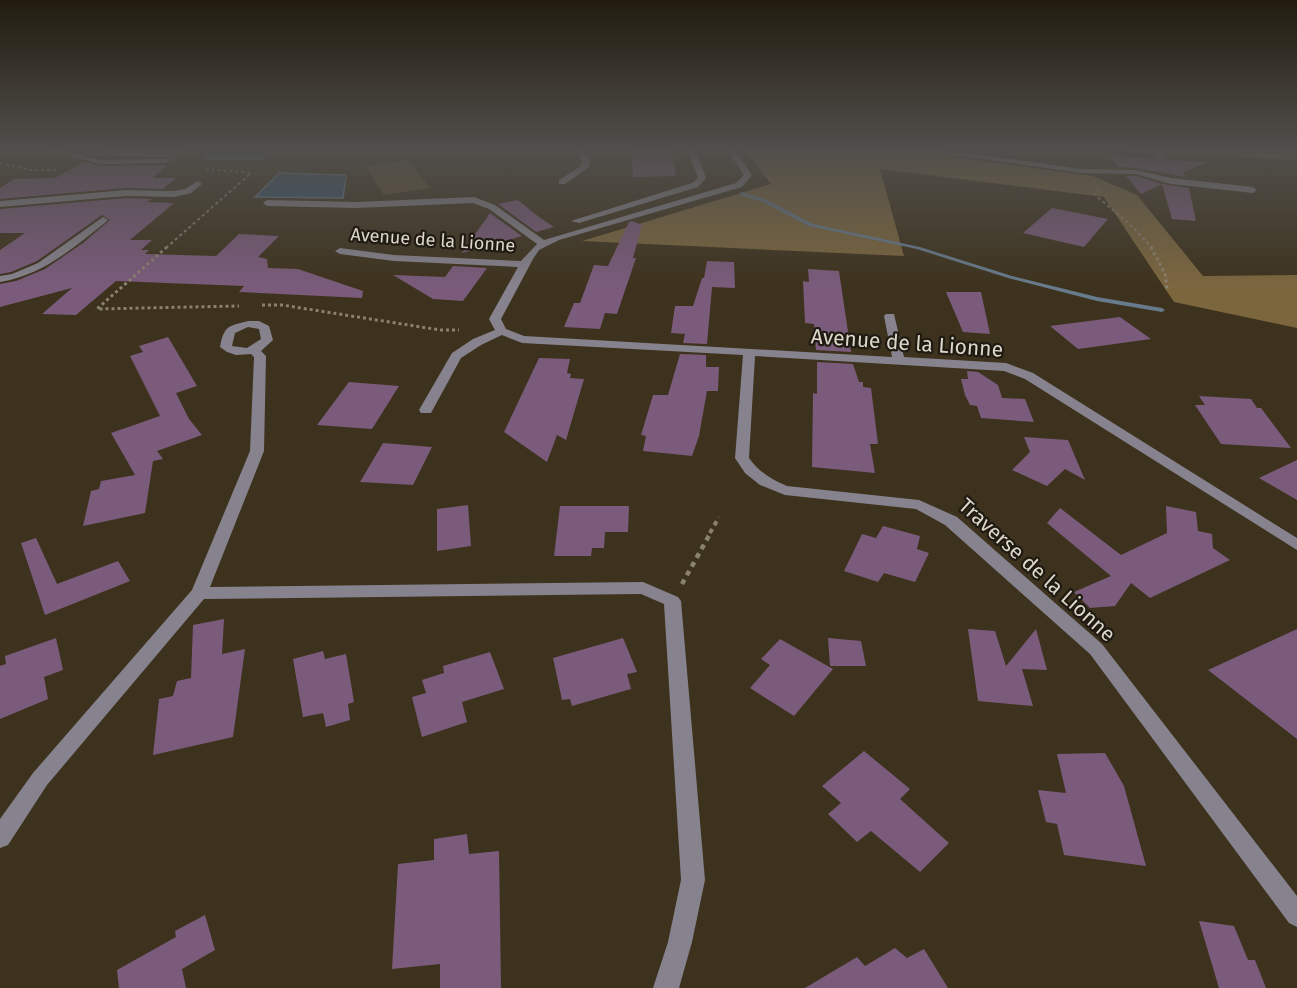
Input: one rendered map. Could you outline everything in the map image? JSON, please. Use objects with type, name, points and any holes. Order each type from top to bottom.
[{"type":"street","points":[[0,204],[125,194]]},
{"type":"street","points":[[576,220],[664,194]]},
{"type":"street","name":"Avenue de la Lionne","points":[[705,194],[542,243],[524,264],[495,319],[502,331],[522,339],[1005,367],[1029,376],[1297,545]]},
{"type":"street","points":[[267,203],[356,205],[474,200],[492,207],[542,243]]},
{"type":"street","points":[[0,279],[24,274],[38,267],[103,220]]},
{"type":"street","name":"Avenue de la Lionne","points":[[340,251],[394,258],[524,264]]},
{"type":"street","points":[[890,316],[899,361]]},
{"type":"street","points":[[426,410],[456,356],[477,342],[502,331]]},
{"type":"street","points":[[0,838],[40,779],[200,593],[257,451],[260,356],[254,350]]},
{"type":"street","name":"Traverse de la Lionne","points":[[749,353],[742,458],[748,469],[769,484],[785,490],[919,505],[951,520],[1096,649],[1297,915]]},
{"type":"street","points":[[200,593],[643,588],[672,602],[693,880],[680,942],[666,988]]},
{"type":"path","points":[[227,194],[97,309],[248,305]]},
{"type":"path","points":[[1095,194],[1151,244],[1167,278],[1167,289]]},
{"type":"path","points":[[259,305],[282,305],[440,330],[461,330]]},
{"type":"path","points":[[672,602],[719,517]]},
{"type":"shaded area","points":[[737,194],[887,194],[904,256],[582,241]]},
{"type":"shaded area","points":[[1081,194],[1137,195],[1203,276],[1297,275],[1297,328],[1174,302],[1104,197]]},
{"type":"water","points":[[258,194],[344,194],[343,198],[255,197]]},
{"type":"building","points":[[0,194],[56,194],[0,199]]},
{"type":"building","points":[[1165,194],[1190,194],[1196,221],[1172,219]]},
{"type":"building","points":[[126,198],[152,199],[147,202],[174,203],[130,240],[152,240],[141,250],[149,250],[145,254],[216,256],[239,234],[279,236],[258,257],[267,259],[268,268],[298,269],[363,291],[362,298],[239,292],[244,286],[116,281],[76,315],[42,314],[72,288],[0,307],[0,284],[16,281],[45,269],[83,243],[110,220],[102,215],[37,261],[0,274],[0,250],[25,233],[0,233],[0,209]]},
{"type":"building","points":[[518,200],[554,227],[536,232],[498,204]]},
{"type":"building","points":[[1052,208],[1108,219],[1084,247],[1023,233]]},
{"type":"building","points":[[490,213],[522,236],[462,253]]},
{"type":"building","points":[[629,222],[642,225],[633,258],[636,258],[617,314],[605,313],[600,329],[564,327],[574,303],[580,303],[594,265],[608,266]]},
{"type":"building","points":[[707,261],[734,262],[735,288],[712,287],[707,344],[683,343],[685,334],[671,333],[675,306],[693,306],[702,278],[704,278]]},
{"type":"building","points":[[453,266],[487,268],[463,301],[433,299],[393,275],[445,277]]},
{"type":"building","points":[[808,269],[839,271],[851,352],[816,350],[814,324],[805,323],[803,281],[809,282]]},
{"type":"building","points":[[946,292],[981,292],[990,334],[963,332]]},
{"type":"building","points":[[1120,317],[1151,339],[1078,349],[1050,326]]},
{"type":"building","points":[[168,337],[197,386],[176,393],[189,419],[202,435],[157,451],[163,459],[153,461],[145,513],[83,526],[91,491],[99,489],[101,481],[135,475],[111,433],[160,416],[130,356],[143,352],[139,346]]},
{"type":"building","points":[[680,354],[706,355],[706,367],[719,367],[718,391],[707,391],[699,436],[692,456],[643,451],[646,436],[641,435],[653,395],[668,395]]},
{"type":"building","points":[[539,358],[570,359],[567,373],[571,374],[570,378],[584,379],[566,440],[557,435],[547,462],[504,432]]},
{"type":"building","points":[[817,362],[853,364],[859,382],[863,382],[863,387],[871,388],[878,444],[870,444],[875,473],[812,467],[813,393],[817,394]]},
{"type":"building","points":[[967,371],[978,372],[998,385],[1002,398],[1025,399],[1034,422],[981,418],[977,406],[970,405],[965,395],[961,379],[968,379]]},
{"type":"building","points":[[349,382],[399,386],[372,429],[317,425]]},
{"type":"building","points":[[1199,396],[1251,399],[1257,408],[1261,408],[1291,448],[1221,444],[1195,405],[1205,405]]},
{"type":"building","points":[[1024,437],[1068,440],[1085,480],[1065,469],[1047,486],[1012,470],[1030,452]]},
{"type":"building","points":[[383,443],[432,447],[413,485],[360,482]]},
{"type":"building","points":[[1297,460],[1297,500],[1259,478]]},
{"type":"building","points":[[468,505],[471,546],[437,551],[437,509]]},
{"type":"building","points":[[560,506],[629,506],[628,532],[605,532],[604,548],[592,548],[591,556],[554,556]]},
{"type":"building","points":[[1166,506],[1196,512],[1198,531],[1212,534],[1213,548],[1230,560],[1150,598],[1131,583],[1115,606],[1090,608],[1074,592],[1111,576],[1047,523],[1060,508],[1121,555],[1167,533]]},
{"type":"building","points":[[883,526],[920,536],[917,549],[929,553],[915,582],[884,573],[878,582],[844,571],[862,534],[876,538]]},
{"type":"building","points":[[36,538],[57,584],[118,561],[130,581],[45,615],[21,543]]},
{"type":"building","points":[[224,619],[222,654],[245,649],[233,737],[153,755],[159,699],[173,696],[177,681],[191,678],[193,625]]},
{"type":"building","points":[[968,629],[995,631],[1006,666],[1036,629],[1047,670],[1022,669],[1033,706],[978,701]]},
{"type":"building","points":[[1297,629],[1297,739],[1208,670]]},
{"type":"building","points":[[56,638],[63,670],[44,677],[48,699],[0,719],[0,666],[6,664],[5,656]]},
{"type":"building","points":[[623,638],[637,672],[627,674],[631,689],[572,706],[570,699],[562,700],[553,658]]},
{"type":"building","points":[[828,638],[861,641],[866,666],[830,666]]},
{"type":"building","points":[[780,639],[833,669],[794,716],[750,688],[770,665],[761,659]]},
{"type":"building","points":[[323,651],[325,659],[346,654],[354,702],[348,704],[350,720],[326,727],[323,713],[303,717],[293,659]]},
{"type":"building","points":[[490,652],[504,689],[462,702],[467,722],[422,737],[412,697],[426,693],[422,680],[444,673],[443,666]]},
{"type":"building","points":[[864,751],[910,789],[900,799],[949,843],[920,872],[871,831],[857,842],[828,814],[841,803],[822,786]]},
{"type":"building","points":[[1105,753],[1124,786],[1146,866],[1064,855],[1057,824],[1046,822],[1038,790],[1066,793],[1057,754]]},
{"type":"building","points":[[467,834],[469,854],[499,851],[501,988],[440,988],[440,964],[392,969],[398,864],[434,860],[434,839]]},
{"type":"building","points":[[205,915],[215,950],[182,969],[186,988],[119,988],[117,970],[176,937],[175,931]]},
{"type":"building","points":[[1199,921],[1234,926],[1248,960],[1255,960],[1266,988],[1219,988]]},
{"type":"building","points":[[895,948],[907,958],[924,949],[948,988],[805,988],[857,957],[865,966]]},
{"type":"waterway","points":[[742,194],[765,201],[811,225],[918,248],[1010,277],[1097,299],[1162,310]]}]
